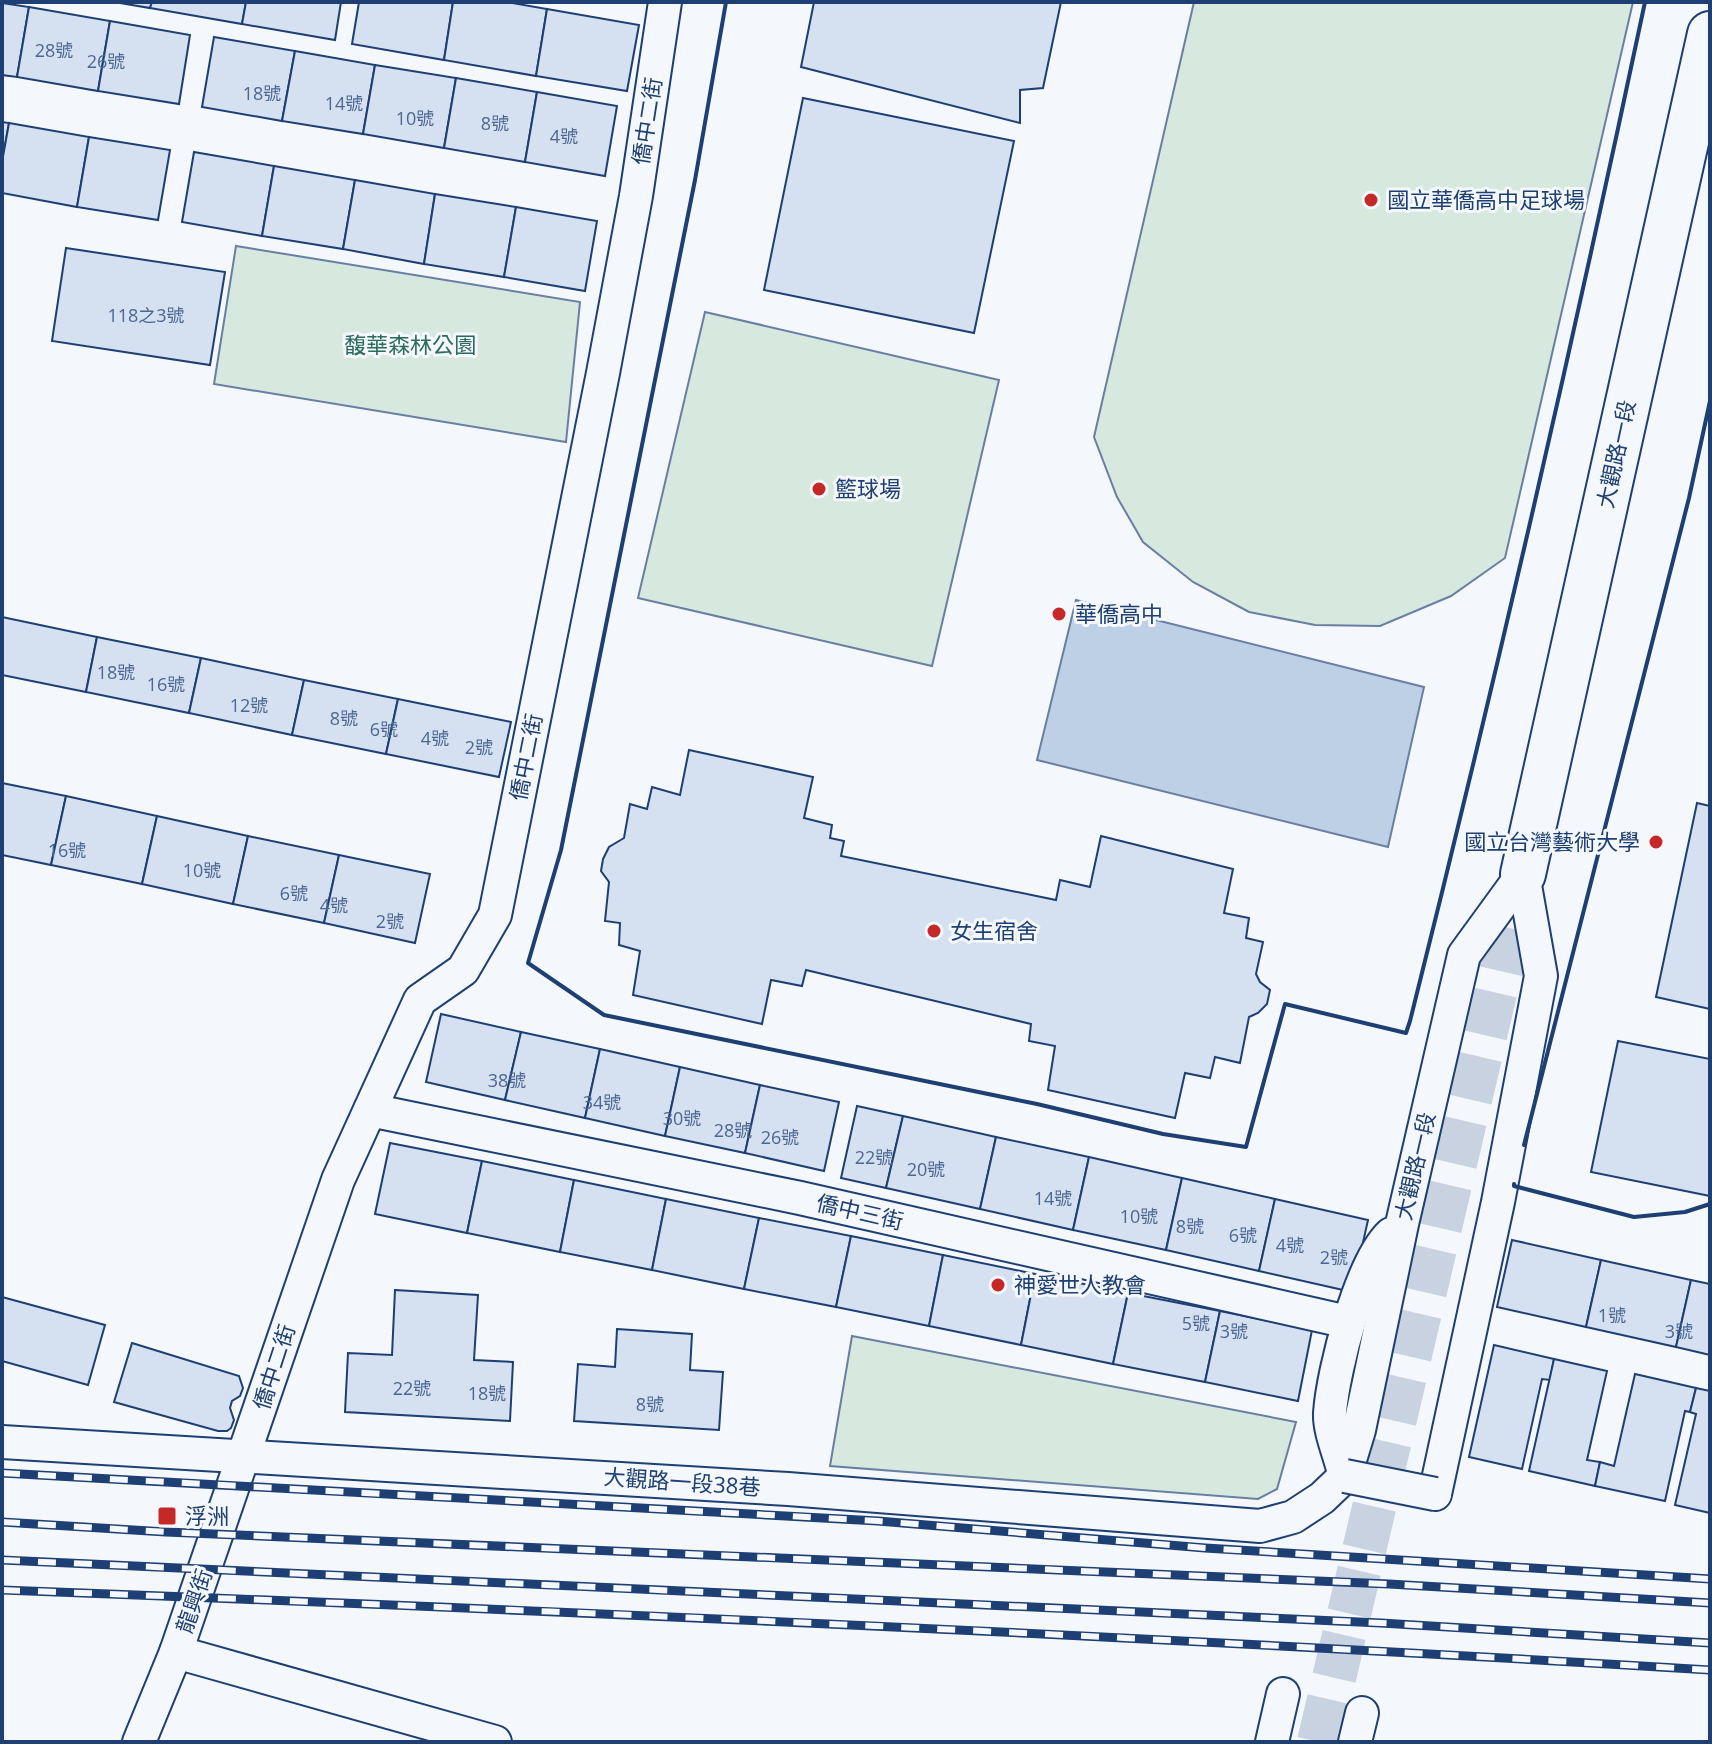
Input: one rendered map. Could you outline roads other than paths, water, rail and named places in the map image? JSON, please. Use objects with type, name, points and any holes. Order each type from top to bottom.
[{"type":"main road","name":"大觀路一段","points":[[1523,874],[1710,34]]},
{"type":"street","name":"僑中二街","points":[[244,1458],[338,1180],[420,1000],[463,970],[495,915],[636,196],[665,2]]},
{"type":"street","name":"大觀路一段","points":[[1523,874],[1541,976],[1498,1202],[1435,1494],[1345,1476],[1359,1430],[1402,1224],[1464,955],[1523,874]]},
{"type":"street","name":"僑中三街","points":[[370,1110],[800,1198],[1348,1322]]},
{"type":"street","points":[[1345,1476],[1330,1415],[1348,1322],[1380,1244],[1402,1224]]},
{"type":"street","name":"大觀路一段38巷","points":[[2,1442],[788,1489],[1260,1526],[1293,1517],[1322,1498],[1345,1476]]},
{"type":"street","name":"龍興街","points":[[139,1742],[176,1652],[244,1458]]},
{"type":"street","points":[[176,1652],[495,1742]]},
{"type":"street","points":[[1272,1742],[1283,1694]]},
{"type":"water","points":[[1076,600],[1424,687],[1388,847],[1037,760]]},
{"type":"tunnel","points":[[1319,1742],[1523,874]]},
{"type":"railway","points":[[2,1473],[878,1521],[1205,1548],[1710,1579]]},
{"type":"railway","points":[[2,1522],[166,1532],[1389,1584],[1710,1603]]},
{"type":"railway","points":[[2,1560],[1381,1623],[1710,1643]]},
{"type":"railway","points":[[2,1590],[856,1625],[1710,1670]]},
{"type":"place","name":"國立華僑高中足球場","points":[[1371,200]]},
{"type":"place","name":"籃球場","points":[[819,489]]},
{"type":"place","name":"華僑高中","points":[[1059,614]]},
{"type":"place","name":"國立台灣藝術大學","points":[[1656,842]]},
{"type":"place","name":"女生宿舍","points":[[934,931]]},
{"type":"place","name":"神愛世人教會","points":[[998,1285]]},
{"type":"place","name":"浮洲","points":[[167,1516]]},
{"type":"park label","name":"馥華森林公園","points":[[410,345]]}]
